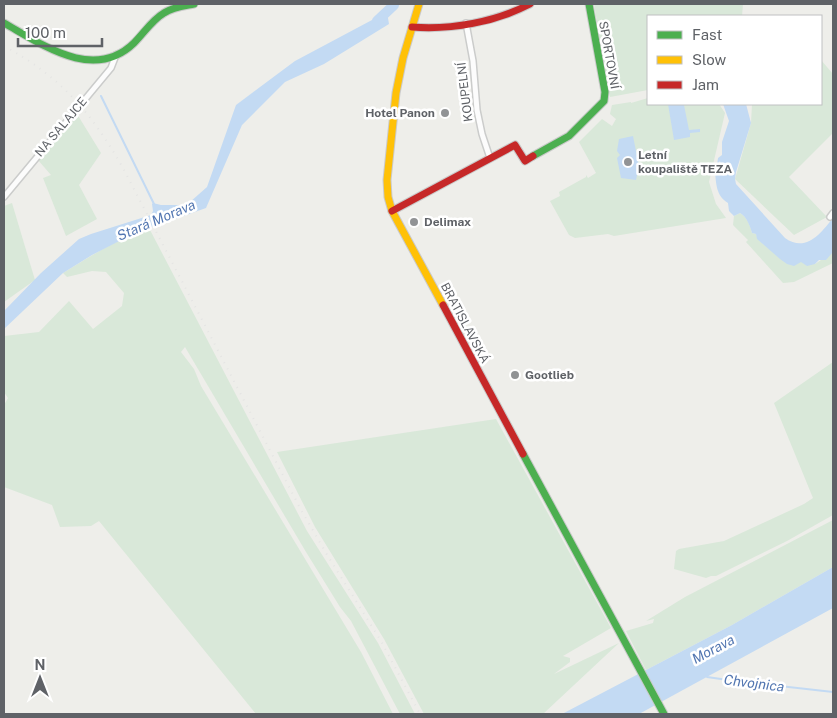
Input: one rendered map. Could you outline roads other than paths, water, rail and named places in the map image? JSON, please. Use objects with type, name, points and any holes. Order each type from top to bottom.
[{"type":"main road","points":[[4,23],[61,55],[76,60],[94,60],[116,56],[132,45],[166,12],[194,4]]},
{"type":"main road","name":"BRATISLAVSKÁ","points":[[419,4],[398,79],[387,191],[392,211],[664,714]]},
{"type":"main road","points":[[412,27],[431,27],[500,17],[530,4]]},
{"type":"main road","name":"SPORTOVNÍ","points":[[490,158],[515,145],[525,161],[569,136],[604,101],[605,92],[589,4]]},
{"type":"main road","points":[[392,211],[490,158]]},
{"type":"street","name":"KOUPELNÍ","points":[[466,22],[473,61],[477,110],[490,158]]},
{"type":"street","name":"NA SALAJCE","points":[[4,197],[111,68],[116,56]]},
{"type":"water","points":[[387,12],[389,24],[324,64],[285,82],[242,125],[206,208],[133,234],[92,255],[63,273],[4,329],[4,311],[41,273],[79,239],[151,215],[153,203],[182,205],[190,202],[207,187],[236,105],[295,61]]},
{"type":"water","points":[[668,105],[684,105],[689,130],[700,129],[700,132],[690,133],[690,137],[674,140]]},
{"type":"water","points":[[723,105],[746,105],[751,123],[736,172],[736,184],[785,238],[793,242],[800,243],[812,239],[833,218],[833,252],[826,260],[819,260],[815,264],[807,266],[801,262],[794,266],[787,264],[757,239],[756,234],[752,233],[745,217],[740,213],[734,216],[729,211],[728,203],[721,197],[717,189],[715,171],[721,166],[720,161],[717,165],[718,158],[722,155],[722,142],[729,121]]},
{"type":"water","name":"Letní koupaliště TEZA","points":[[633,136],[639,166],[636,180],[621,178],[617,158],[620,155],[617,151],[619,139]]},
{"type":"water","name":"Morava","points":[[833,567],[833,608],[639,714],[562,714],[732,625]]},
{"type":"waterway","name":"Stará Morava","points":[[377,21],[394,5]]},
{"type":"waterway","points":[[101,96],[154,204]]},
{"type":"waterway","name":"Chvojnica","points":[[707,677],[833,692]]},
{"type":"railway","points":[[4,46],[42,70],[58,83],[86,113],[111,148],[300,508],[381,641],[420,714]]},
{"type":"place","name":"Hotel Panon","points":[[445,113]]},
{"type":"place","name":"Letní koupaliště TEZA","points":[[628,162]]},
{"type":"place","name":"Delimax","points":[[414,222]]},
{"type":"place","name":"Gootlieb","points":[[515,375]]}]
